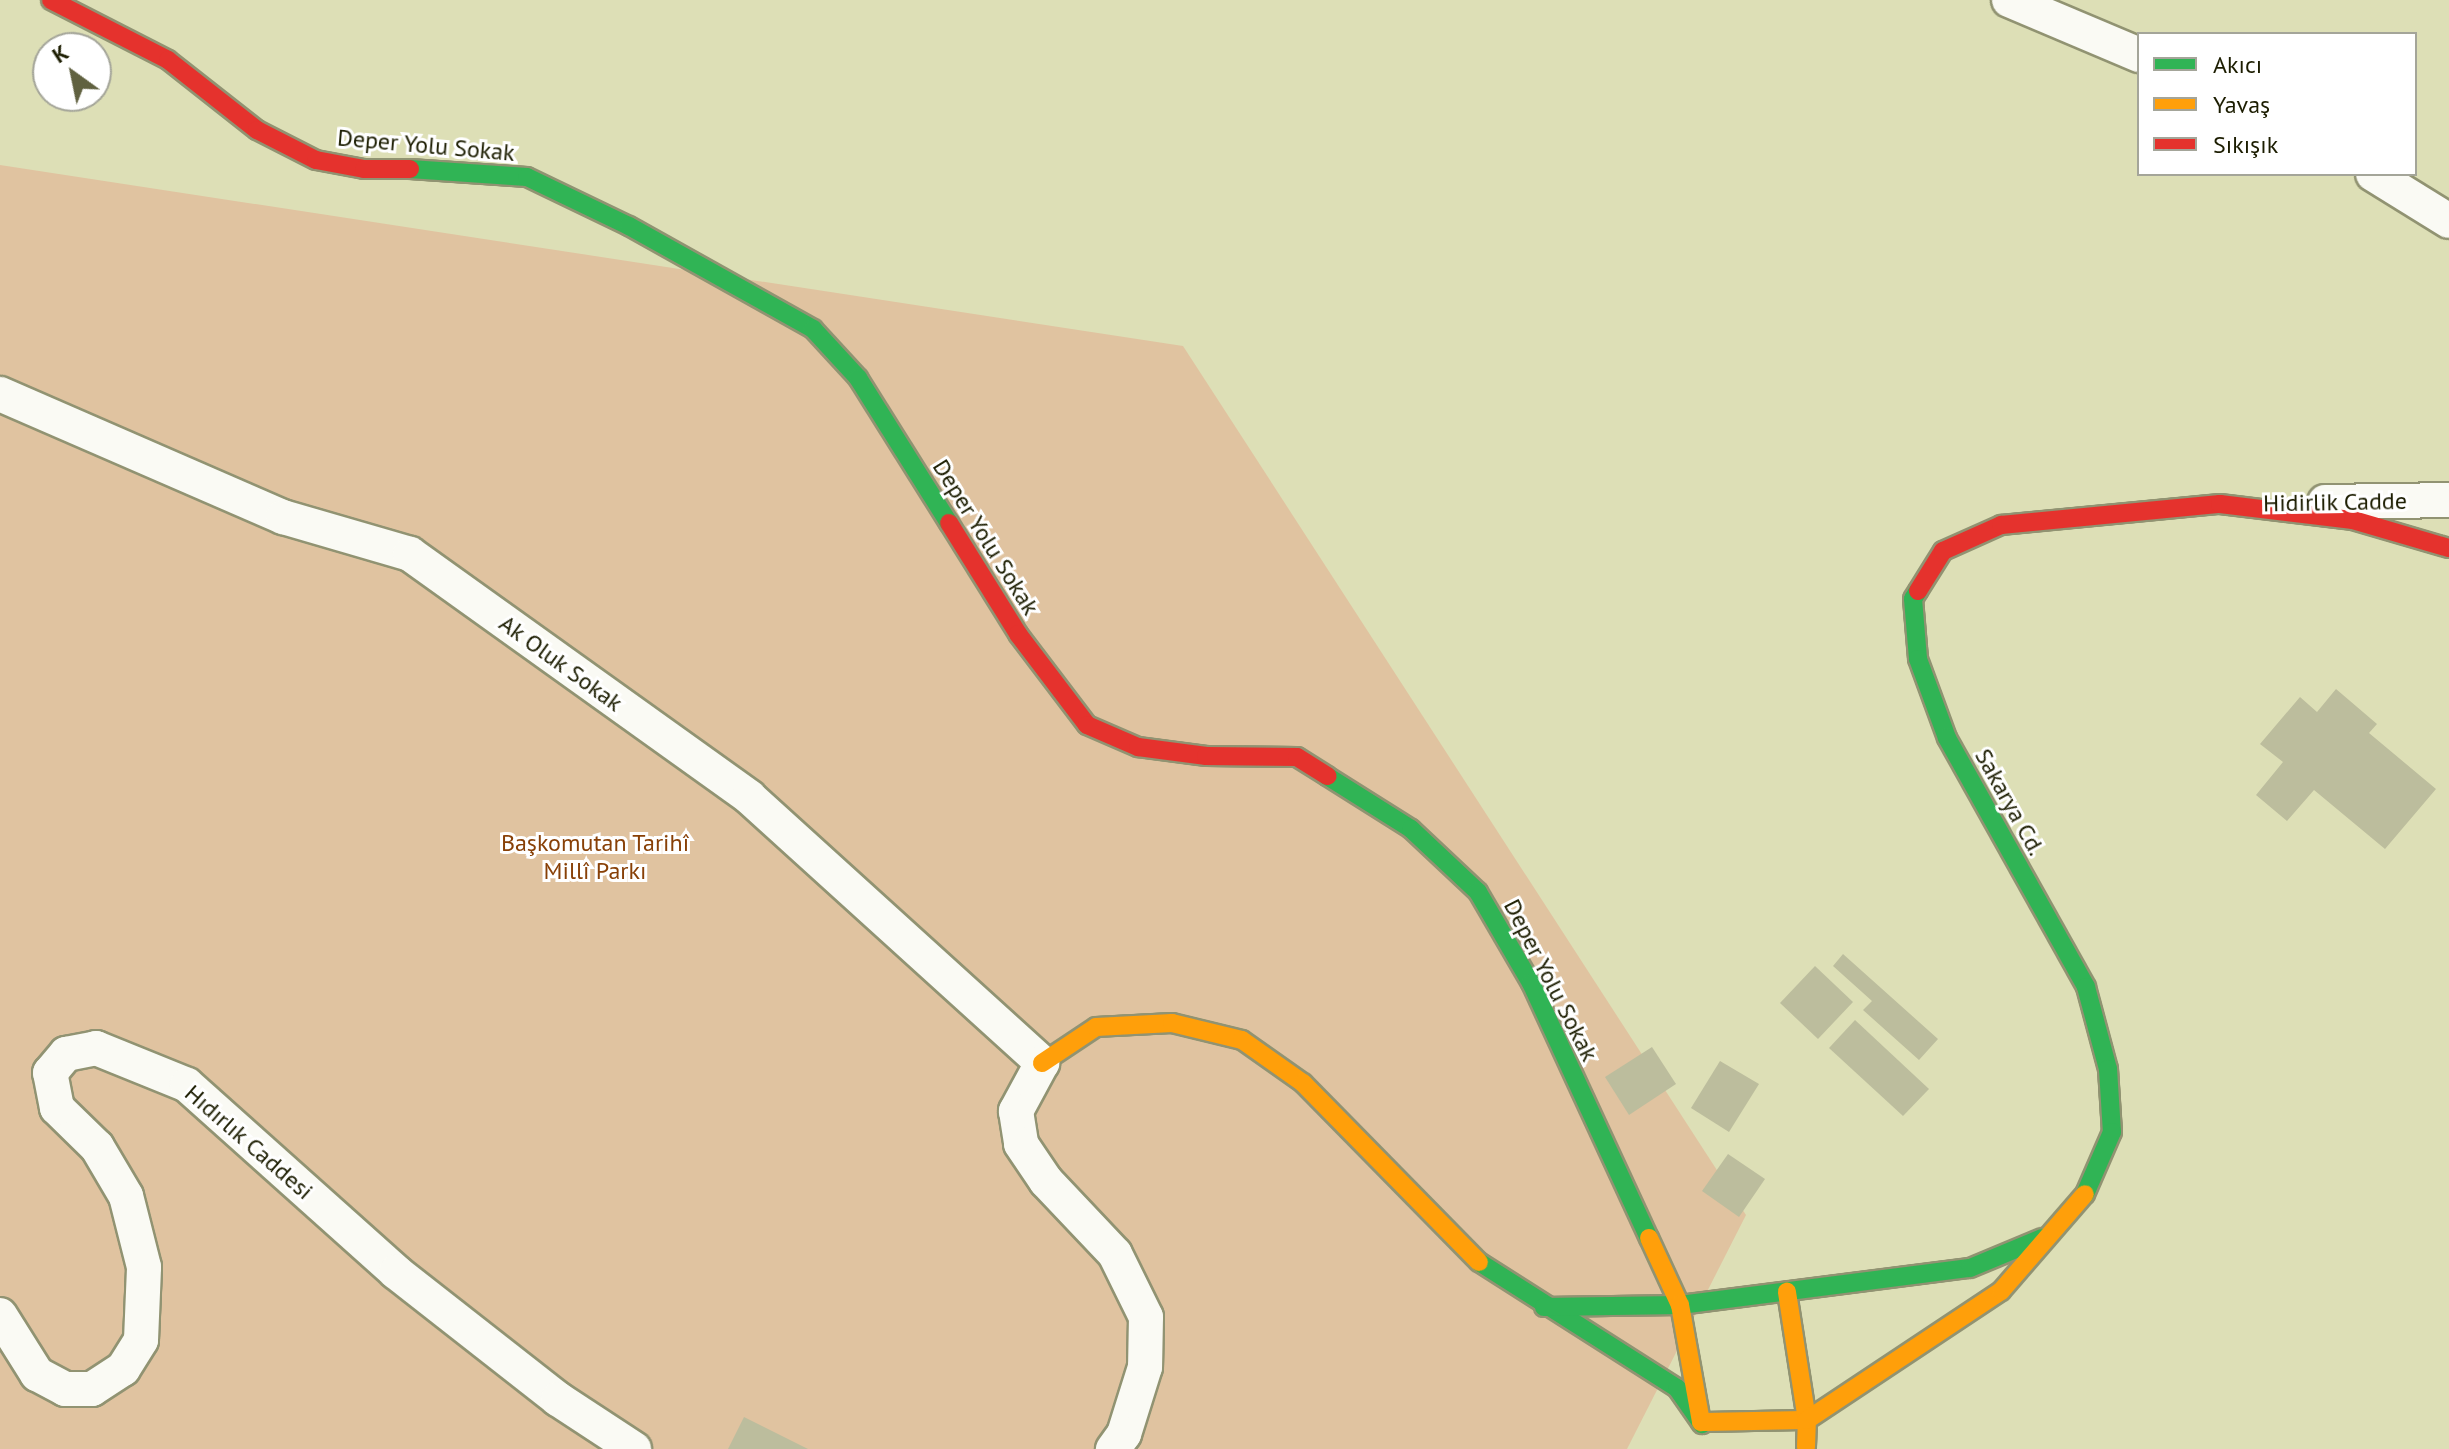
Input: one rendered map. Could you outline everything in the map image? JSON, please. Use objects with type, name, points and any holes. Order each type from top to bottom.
[{"type":"street","name":"Deper Yolu Sokak","points":[[51,0],[168,60],[257,130],[316,160],[364,169],[471,170],[527,177],[629,226],[813,329],[858,378],[1018,634],[1087,725],[1138,747],[1206,756],[1297,757],[1411,829],[1478,892],[1531,983],[1680,1305],[1701,1422]]},
{"type":"street","points":[[2009,0],[2137,54]]},
{"type":"street","points":[[2376,176],[2449,221]]},
{"type":"street","name":"Ak Oluk Sokak","points":[[0,394],[283,517],[410,554],[749,797],[1042,1063]]},
{"type":"street","name":"Hidirlik Cadde","points":[[2220,504],[2449,500]]},
{"type":"street","name":"Sakarya Cd.","points":[[1807,1420],[2001,1291],[2089,1189],[2112,1132],[2108,1069],[2086,987],[1947,738],[1918,659],[1913,599],[1943,551],[2001,525],[2220,504],[2353,520],[2449,548]]},
{"type":"street","points":[[1113,1449],[1124,1434],[1145,1367],[1146,1317],[1115,1254],[1046,1181],[1021,1144],[1016,1111],[1042,1063],[1096,1027],[1172,1023],[1242,1040],[1303,1083],[1463,1250],[1543,1307],[1677,1388],[1713,1440]]},
{"type":"street","name":"Hıdırlık Caddesi","points":[[0,1315],[37,1374],[65,1389],[92,1389],[123,1369],[141,1340],[144,1267],[126,1196],[97,1147],[57,1108],[50,1073],[66,1054],[96,1048],[187,1085],[396,1272],[558,1399],[634,1449]]},
{"type":"street","points":[[1543,1307],[1680,1305],[1970,1268],[2052,1234]]},
{"type":"street","points":[[1787,1292],[1807,1420],[1806,1449]]},
{"type":"street","points":[[1701,1422],[1807,1420]]},
{"type":"green space","name":"Başkomutan Tarihî Millî Parkı","points":[[0,165],[1183,346],[1746,1215],[1627,1449],[0,1449]]},
{"type":"building","points":[[2336,689],[2377,724],[2369,733],[2436,789],[2385,849],[2314,790],[2287,821],[2256,795],[2283,762],[2260,744],[2300,697],[2317,712]]},
{"type":"building","points":[[1843,954],[1938,1039],[1919,1060],[1863,1010],[1872,1001],[1833,966]]},
{"type":"building","points":[[1815,966],[1853,1002],[1818,1039],[1780,1003]]},
{"type":"building","points":[[1855,1020],[1929,1089],[1903,1116],[1829,1048]]},
{"type":"building","points":[[1652,1047],[1676,1084],[1629,1115],[1605,1077]]},
{"type":"building","points":[[1720,1061],[1759,1084],[1729,1132],[1691,1108]]},
{"type":"building","points":[[1728,1154],[1765,1179],[1739,1217],[1702,1191]]},
{"type":"building","points":[[744,1417],[808,1449],[728,1449]]},
{"type":"traffic: fast","points":[[410,169],[527,177],[629,226],[813,329],[858,378],[949,523]]},
{"type":"traffic: fast","points":[[1918,591],[1913,599],[1918,659],[1947,738],[2086,987],[2108,1069],[2112,1132],[2085,1194]]},
{"type":"traffic: fast","points":[[1327,776],[1411,829],[1478,892],[1531,983],[1649,1238]]},
{"type":"traffic: fast","points":[[1544,1307],[1680,1305],[1970,1268],[2042,1238]]},
{"type":"traffic: fast","points":[[1479,1262],[1677,1388],[1702,1424]]},
{"type":"traffic: slow","points":[[1042,1063],[1096,1027],[1172,1023],[1242,1040],[1303,1083],[1479,1262]]},
{"type":"traffic: slow","points":[[1806,1447],[1807,1420],[2001,1291],[2085,1194]]},
{"type":"traffic: slow","points":[[1649,1238],[1680,1305],[1701,1422],[1807,1420],[1787,1292]]},
{"type":"traffic: jam","points":[[51,0],[168,60],[257,130],[316,160],[364,169],[410,169]]},
{"type":"traffic: jam","points":[[1918,591],[1943,551],[2001,525],[2220,504],[2353,520],[2449,548]]},
{"type":"traffic: jam","points":[[949,523],[1018,634],[1087,725],[1138,747],[1206,756],[1297,757],[1327,776]]}]
